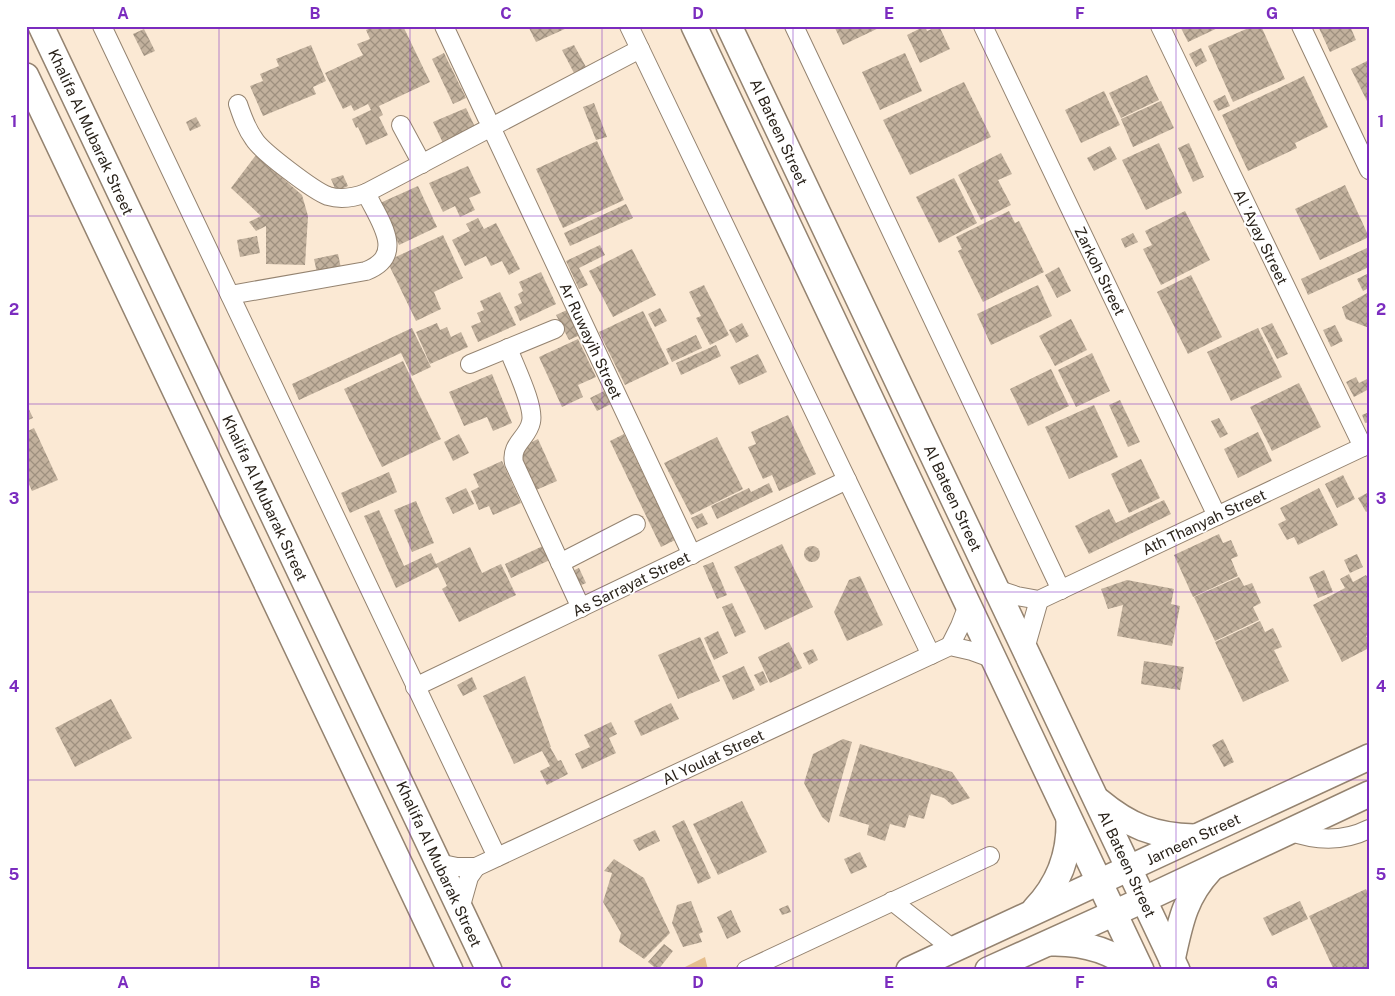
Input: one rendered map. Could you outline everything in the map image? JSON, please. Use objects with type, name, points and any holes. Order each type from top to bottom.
[{"type":"main road","name":"Khalifa Al Mubarak Street","points":[[41,26],[489,970]]},
{"type":"main road","name":"Al Bateen Street","points":[[694,26],[1141,970]]},
{"type":"main road","name":"Al Bateen Street","points":[[729,26],[1174,965]]},
{"type":"main road","points":[[26,76],[450,970]]},
{"type":"main road","name":"Jarneen Street","points":[[908,970],[1369,758]]},
{"type":"main road","points":[[988,970],[1144,900],[1369,794]]},
{"type":"main road","points":[[1096,798],[1119,817],[1145,830],[1162,835],[1196,837]]},
{"type":"main road","points":[[1031,913],[1049,892],[1062,867],[1068,843],[1069,818]]},
{"type":"main road","points":[[1174,965],[1183,911],[1201,880],[1213,867]]},
{"type":"main road","points":[[1048,943],[1074,943],[1099,949],[1136,970]]},
{"type":"street","points":[[102,26],[497,858]]},
{"type":"street","name":"Ar Ruwayih Street","points":[[444,26],[692,555]]},
{"type":"street","points":[[629,26],[931,655]]},
{"type":"street","points":[[794,26],[1061,590]]},
{"type":"street","name":"Zarkoh Street","points":[[983,26],[1217,516]]},
{"type":"street","name":"Al 'Ayay Street","points":[[1160,26],[1366,445]]},
{"type":"street","points":[[1300,26],[1369,170]]},
{"type":"street","points":[[238,104],[246,127],[258,146],[327,196],[343,198],[366,193],[422,164],[489,122],[640,49]]},
{"type":"street","points":[[401,125],[422,164]]},
{"type":"street","points":[[230,295],[374,268],[385,257],[388,241],[366,193]]},
{"type":"street","points":[[470,364],[554,329]]},
{"type":"street","points":[[508,348],[530,404],[532,415],[528,431],[515,447],[512,458],[581,608]]},
{"type":"street","name":"Ath Thanyah Street","points":[[1039,600],[1366,445]]},
{"type":"street","name":"As Sarrayat Street","points":[[415,687],[848,480]]},
{"type":"street","points":[[560,564],[636,524]]},
{"type":"street","points":[[996,589],[1017,596],[1039,600],[1025,649]]},
{"type":"street","points":[[968,605],[950,646],[994,659]]},
{"type":"street","name":"Al Youlat Street","points":[[438,863],[457,868],[476,867],[950,646]]},
{"type":"street","points":[[1289,831],[1308,837],[1328,839],[1348,837],[1369,829]]},
{"type":"street","points":[[746,970],[990,856]]},
{"type":"street","points":[[460,908],[469,877],[476,867]]},
{"type":"street","points":[[892,901],[953,949]]},
{"type":"shaded area","points":[[705,957],[708,970],[679,970]]},
{"type":"building","points":[[375,26],[403,26],[430,82],[379,106],[383,115],[379,117],[388,135],[366,145],[352,119],[371,110],[368,104],[354,111],[351,105],[343,109],[325,73],[363,55],[357,44],[370,39],[366,30]]},
{"type":"building","points":[[528,26],[566,26],[567,28],[536,42]]},
{"type":"building","points":[[834,26],[883,26],[843,45]]},
{"type":"building","points":[[925,26],[927,31],[939,26],[950,49],[920,63],[907,35]]},
{"type":"building","points":[[1180,26],[1222,26],[1188,42]]},
{"type":"building","points":[[1253,26],[1261,26],[1285,79],[1233,102],[1208,46]]},
{"type":"building","points":[[1318,26],[1350,26],[1356,40],[1330,52]]},
{"type":"building","points":[[144,29],[155,51],[144,56],[133,34]]},
{"type":"building","points":[[311,45],[326,81],[313,87],[316,94],[263,116],[250,86],[263,81],[260,74],[279,66],[276,59]]},
{"type":"building","points":[[574,45],[586,67],[574,73],[562,50]]},
{"type":"building","points":[[1201,48],[1207,61],[1196,67],[1189,54]]},
{"type":"building","points":[[444,53],[466,98],[453,104],[432,59]]},
{"type":"building","points":[[905,53],[922,91],[880,110],[862,72]]},
{"type":"building","points":[[1369,60],[1369,100],[1367,101],[1351,69]]},
{"type":"building","points":[[1147,75],[1159,100],[1121,118],[1109,93]]},
{"type":"building","points":[[1304,76],[1328,127],[1295,143],[1297,148],[1248,171],[1222,115]]},
{"type":"building","points":[[964,82],[991,137],[910,175],[883,120]]},
{"type":"building","points":[[1104,91],[1120,125],[1081,143],[1065,110]]},
{"type":"building","points":[[1225,95],[1230,106],[1218,111],[1213,101]]},
{"type":"building","points":[[1161,101],[1174,128],[1133,147],[1121,119]]},
{"type":"building","points":[[594,103],[607,137],[596,140],[583,107]]},
{"type":"building","points":[[466,108],[476,129],[443,143],[433,122]]},
{"type":"building","points":[[196,117],[201,126],[190,131],[186,122]]},
{"type":"building","points":[[597,141],[624,200],[563,228],[536,169]]},
{"type":"building","points":[[1159,143],[1182,193],[1146,210],[1122,160]]},
{"type":"building","points":[[1189,143],[1204,177],[1193,182],[1178,148]]},
{"type":"building","points":[[1110,146],[1117,159],[1094,171],[1087,158]]},
{"type":"building","points":[[1001,153],[1012,174],[998,180],[1011,205],[981,220],[958,175]]},
{"type":"building","points":[[256,155],[302,195],[308,216],[305,265],[266,264],[266,226],[256,231],[249,222],[261,216],[231,188]]},
{"type":"building","points":[[468,166],[481,193],[469,198],[475,210],[460,217],[455,206],[443,212],[429,183]]},
{"type":"building","points":[[343,175],[348,186],[336,191],[331,179]]},
{"type":"building","points":[[954,178],[977,223],[939,243],[916,197]]},
{"type":"building","points":[[1345,185],[1369,237],[1320,260],[1295,209]]},
{"type":"building","points":[[418,186],[437,227],[399,245],[380,203]]},
{"type":"building","points":[[626,204],[633,218],[570,246],[564,233]]},
{"type":"building","points":[[1009,211],[1015,223],[1019,221],[1044,272],[983,302],[958,251],[962,249],[956,237]]},
{"type":"building","points":[[1185,211],[1210,260],[1161,285],[1143,249],[1152,245],[1145,231]]},
{"type":"building","points":[[478,218],[484,229],[496,223],[520,269],[509,275],[502,261],[491,266],[486,256],[465,266],[452,240],[470,231],[466,224]]},
{"type":"building","points":[[1133,233],[1138,242],[1125,248],[1121,239]]},
{"type":"building","points":[[443,235],[463,278],[434,292],[441,309],[416,321],[387,261]]},
{"type":"building","points":[[257,236],[260,253],[240,257],[237,240]]},
{"type":"building","points":[[600,245],[605,255],[579,268],[588,285],[579,289],[566,261]]},
{"type":"building","points":[[1369,247],[1369,267],[1308,295],[1301,279]]},
{"type":"building","points":[[632,249],[656,295],[613,317],[589,271]]},
{"type":"building","points":[[338,254],[341,268],[317,273],[314,259]]},
{"type":"building","points":[[1059,267],[1071,291],[1057,298],[1045,275]]},
{"type":"building","points":[[541,272],[556,304],[520,321],[514,307],[522,303],[518,294],[523,291],[519,282]]},
{"type":"building","points":[[1369,273],[1369,288],[1363,291],[1357,279]]},
{"type":"building","points":[[1191,275],[1222,337],[1188,354],[1157,292]]},
{"type":"building","points":[[704,285],[729,335],[710,345],[696,318],[701,316],[689,292]]},
{"type":"building","points":[[1038,285],[1052,316],[991,345],[977,314]]},
{"type":"building","points":[[500,292],[516,325],[478,342],[471,326],[481,322],[477,313],[484,310],[480,301]]},
{"type":"building","points":[[1369,292],[1369,328],[1346,319],[1342,307]]},
{"type":"building","points":[[660,308],[667,321],[655,327],[648,314]]},
{"type":"building","points":[[567,310],[580,335],[569,340],[556,315]]},
{"type":"building","points":[[643,311],[669,364],[625,385],[599,332]]},
{"type":"building","points":[[1071,319],[1087,350],[1055,366],[1039,336]]},
{"type":"building","points":[[437,323],[440,330],[447,327],[451,337],[461,332],[468,347],[430,364],[416,332]]},
{"type":"building","points":[[742,323],[749,336],[736,343],[729,330]]},
{"type":"building","points":[[1272,323],[1288,354],[1277,359],[1261,328]]},
{"type":"building","points":[[1335,325],[1343,341],[1331,347],[1323,330]]},
{"type":"building","points":[[412,328],[431,367],[412,376],[401,353],[299,400],[292,384]]},
{"type":"building","points":[[1258,328],[1282,377],[1231,401],[1207,352]]},
{"type":"building","points":[[696,335],[702,348],[672,362],[666,349]]},
{"type":"building","points":[[578,339],[596,377],[578,385],[583,397],[562,407],[539,357]]},
{"type":"building","points":[[716,345],[721,356],[681,375],[676,363]]},
{"type":"building","points":[[1092,353],[1110,391],[1076,407],[1058,370]]},
{"type":"building","points":[[758,354],[767,372],[739,385],[730,367]]},
{"type":"building","points":[[403,361],[441,439],[382,467],[344,389]]},
{"type":"building","points":[[1051,369],[1069,406],[1028,426],[1010,389]]},
{"type":"building","points":[[492,374],[512,423],[493,431],[487,417],[464,426],[449,392]]},
{"type":"building","points":[[1356,377],[1359,383],[1369,378],[1369,389],[1354,397],[1346,382]]},
{"type":"building","points":[[1299,383],[1321,427],[1272,451],[1250,407]]},
{"type":"building","points":[[604,391],[611,404],[597,411],[590,398]]},
{"type":"building","points":[[1120,400],[1140,442],[1128,447],[1109,405]]},
{"type":"building","points":[[26,403],[33,418],[26,421]]},
{"type":"building","points":[[1094,405],[1118,457],[1069,479],[1045,427]]},
{"type":"building","points":[[1369,412],[1369,422],[1365,423],[1362,415]]},
{"type":"building","points":[[788,415],[816,474],[779,491],[772,475],[763,479],[748,447],[756,444],[751,432]]},
{"type":"building","points":[[1219,418],[1228,434],[1220,438],[1211,421]]},
{"type":"building","points":[[34,428],[58,480],[32,491],[26,478],[26,432]]},
{"type":"building","points":[[1258,432],[1272,461],[1238,478],[1224,449]]},
{"type":"building","points":[[459,434],[469,453],[453,461],[444,442]]},
{"type":"building","points":[[624,434],[675,540],[661,547],[610,441]]},
{"type":"building","points":[[717,437],[743,489],[691,515],[664,463]]},
{"type":"building","points":[[538,439],[557,481],[536,490],[517,449]]},
{"type":"building","points":[[1141,459],[1160,498],[1129,513],[1111,474]]},
{"type":"building","points":[[502,461],[521,503],[493,515],[489,506],[479,510],[471,491],[479,487],[473,474]]},
{"type":"building","points":[[389,472],[397,492],[350,513],[341,493]]},
{"type":"building","points":[[1343,475],[1355,499],[1337,508],[1325,484]]},
{"type":"building","points":[[769,483],[773,492],[717,519],[711,506],[749,488],[751,492]]},
{"type":"building","points":[[466,488],[474,504],[453,514],[445,498]]},
{"type":"building","points":[[1319,488],[1338,525],[1298,545],[1294,537],[1287,540],[1278,524],[1286,520],[1280,508]]},
{"type":"building","points":[[1369,492],[1369,510],[1366,512],[1358,498]]},
{"type":"building","points":[[1164,500],[1171,514],[1089,554],[1075,526],[1109,509],[1116,523]]},
{"type":"building","points":[[416,501],[434,543],[412,552],[394,510]]},
{"type":"building","points":[[379,510],[404,566],[431,553],[436,564],[470,547],[482,573],[501,564],[516,595],[459,622],[442,589],[447,586],[438,567],[396,588],[364,516]]},
{"type":"building","points":[[702,513],[708,524],[697,529],[691,518]]},
{"type":"building","points":[[1219,534],[1223,543],[1231,540],[1238,556],[1231,559],[1238,576],[1193,597],[1174,555]]},
{"type":"building","points":[[782,544],[813,607],[765,630],[734,567]]},
{"type":"building","points":[[545,545],[552,559],[511,578],[505,564]]},
{"type":"building","points":[[812,546],[818,548],[820,554],[818,560],[812,562],[806,560],[804,554],[806,548]]},
{"type":"building","points":[[1357,554],[1363,567],[1350,573],[1344,560]]},
{"type":"building","points":[[713,562],[727,595],[717,599],[703,566]]},
{"type":"building","points":[[579,568],[586,583],[577,587],[570,572]]},
{"type":"building","points":[[1324,570],[1333,592],[1318,598],[1309,577]]},
{"type":"building","points":[[1349,574],[1353,582],[1366,575],[1369,580],[1369,634],[1366,636],[1369,641],[1369,648],[1342,662],[1313,605],[1345,588],[1340,579]]},
{"type":"building","points":[[860,576],[883,625],[847,641],[834,612],[849,580]]},
{"type":"building","points":[[1239,577],[1244,586],[1252,583],[1261,603],[1253,607],[1259,620],[1215,641],[1194,597]]},
{"type":"building","points":[[1127,580],[1174,589],[1171,604],[1180,606],[1172,646],[1117,636],[1123,605],[1108,609],[1101,589]]},
{"type":"building","points":[[732,603],[746,632],[735,637],[722,607]]},
{"type":"building","points":[[1260,621],[1265,632],[1273,628],[1282,647],[1274,650],[1289,681],[1243,702],[1215,642]]},
{"type":"building","points":[[718,631],[728,653],[714,660],[704,638]]},
{"type":"building","points":[[700,637],[720,681],[678,699],[658,655]]},
{"type":"building","points":[[789,642],[802,668],[770,683],[758,657]]},
{"type":"building","points":[[813,649],[818,660],[809,665],[803,653]]},
{"type":"building","points":[[1144,661],[1184,667],[1180,690],[1141,684]]},
{"type":"building","points":[[744,666],[755,690],[733,700],[722,676]]},
{"type":"building","points":[[763,671],[768,682],[760,686],[754,675]]},
{"type":"building","points":[[525,676],[550,747],[558,761],[561,760],[568,774],[547,785],[540,771],[550,766],[542,751],[514,764],[483,696]]},
{"type":"building","points":[[472,677],[477,689],[463,696],[457,685]]},
{"type":"building","points":[[111,699],[132,738],[75,767],[55,728]]},
{"type":"building","points":[[671,703],[679,719],[641,736],[634,721]]},
{"type":"building","points":[[611,722],[617,734],[609,738],[616,753],[582,769],[575,754],[590,747],[584,735]]},
{"type":"building","points":[[843,739],[852,742],[829,823],[822,817],[804,783],[813,754]]},
{"type":"building","points":[[1223,739],[1234,762],[1224,767],[1212,745]]},
{"type":"building","points":[[860,744],[952,772],[970,798],[952,805],[944,798],[931,794],[924,819],[909,815],[905,828],[890,824],[885,841],[867,835],[869,825],[839,816]]},
{"type":"building","points":[[742,801],[767,852],[718,875],[693,824]]},
{"type":"building","points":[[684,820],[711,878],[698,884],[672,826]]},
{"type":"building","points":[[655,830],[660,841],[639,851],[633,840]]},
{"type":"building","points":[[860,852],[867,867],[851,874],[844,859]]},
{"type":"building","points":[[614,859],[644,878],[670,933],[644,959],[619,942],[621,933],[603,902],[612,873],[604,871]]},
{"type":"building","points":[[1366,889],[1369,895],[1369,966],[1360,970],[1334,970],[1309,916]]},
{"type":"building","points":[[691,901],[703,932],[699,934],[702,942],[683,947],[672,923],[677,905]]},
{"type":"building","points":[[1300,901],[1308,919],[1272,936],[1263,918]]},
{"type":"building","points":[[788,905],[791,912],[782,915],[779,909]]},
{"type":"building","points":[[731,910],[741,932],[727,939],[717,917]]},
{"type":"building","points":[[664,944],[673,951],[658,970],[648,962]]}]
